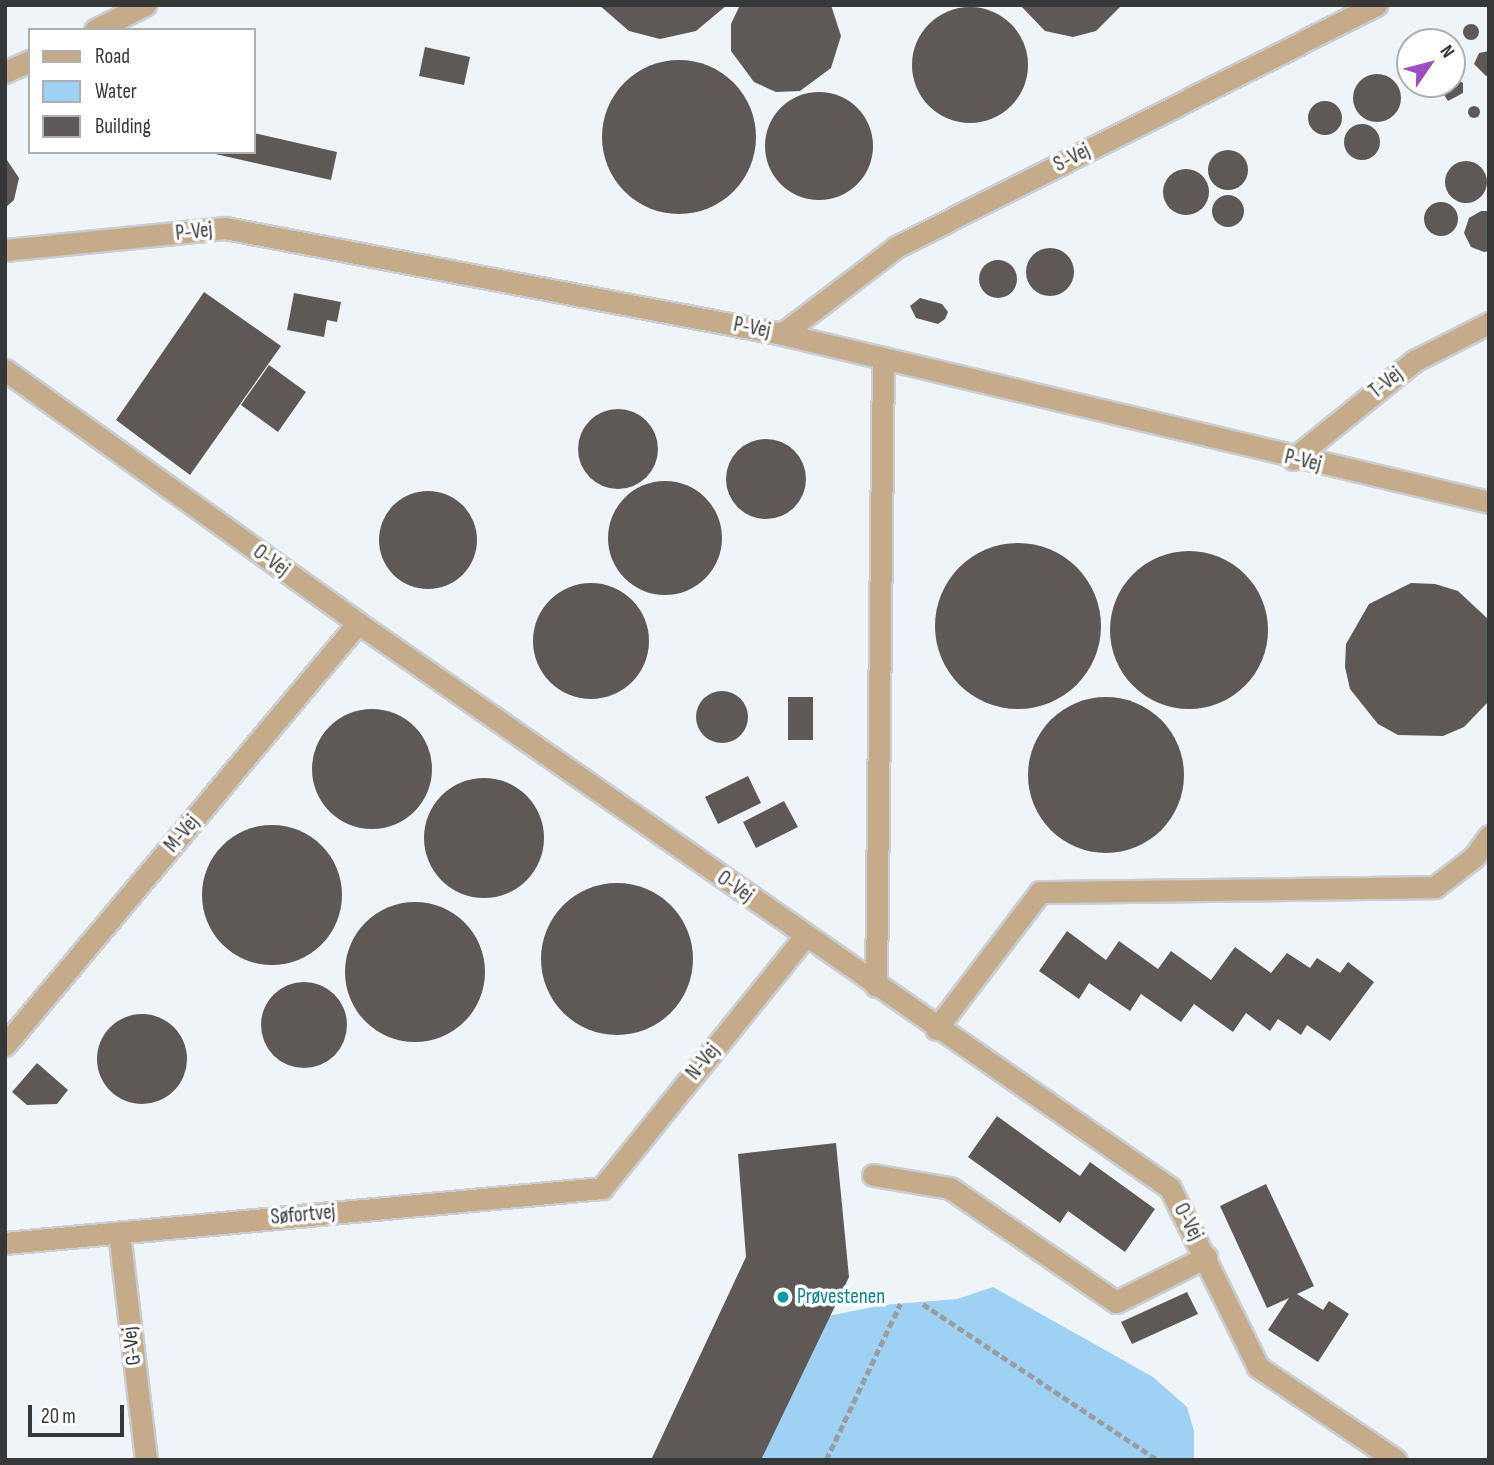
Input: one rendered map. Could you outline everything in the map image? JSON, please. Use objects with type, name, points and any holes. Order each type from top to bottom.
[{"type":"lane","points":[[103,20],[145,5]]},
{"type":"lane","name":"S-Vej","points":[[782,334],[896,247],[1376,5]]},
{"type":"lane","points":[[5,72],[28,62]]},
{"type":"lane","name":"P-Vej","points":[[5,250],[225,229],[782,334],[1293,458],[1489,502]]},
{"type":"lane","name":"T-Vej","points":[[1293,458],[1413,361],[1489,323]]},
{"type":"lane","points":[[876,986],[883,358]]},
{"type":"lane","name":"O-Vej","points":[[5,370],[358,623],[936,1029],[1170,1188],[1258,1367],[1396,1460]]},
{"type":"lane","name":"M-Vej","points":[[5,1045],[358,623]]},
{"type":"lane","points":[[936,1029],[1040,892],[1435,887],[1474,857],[1489,836]]},
{"type":"lane","name":"N-Vej","points":[[602,1188],[805,936]]},
{"type":"lane","points":[[873,1175],[950,1188],[1116,1302],[1206,1257]]},
{"type":"lane","name":"Søfortvej","points":[[5,1243],[602,1188]]},
{"type":"lane","name":"G-Vej","points":[[118,1233],[146,1460]]},
{"type":"path","points":[[826,1460],[900,1304]]},
{"type":"path","points":[[923,1304],[1158,1460]]},
{"type":"water","points":[[993,1287],[1153,1377],[1187,1407],[1194,1431],[1194,1460],[761,1460],[828,1316],[883,1305],[957,1299]]},
{"type":"building","points":[[599,5],[727,5],[696,31],[660,39],[629,31]]},
{"type":"building","points":[[740,5],[831,5],[841,36],[831,68],[800,91],[776,92],[754,82],[731,51],[731,24]]},
{"type":"building","points":[[1020,5],[1122,5],[1096,31],[1073,37],[1045,31]]},
{"type":"building","points":[[970,7],[992,12],[1011,24],[1023,43],[1028,65],[1023,87],[1011,106],[992,118],[970,123],[948,118],[929,106],[917,87],[912,65],[917,43],[929,24],[948,12]]},
{"type":"building","points":[[1474,24],[1479,29],[1477,38],[1466,39],[1465,26]]},
{"type":"building","points":[[425,47],[470,57],[464,85],[419,76]]},
{"type":"building","points":[[1489,51],[1489,75],[1486,76],[1474,64],[1479,53]]},
{"type":"building","points":[[679,60],[708,66],[733,83],[750,108],[756,137],[750,166],[733,191],[708,208],[679,214],[650,208],[625,191],[608,166],[602,137],[608,108],[625,83],[650,66]]},
{"type":"building","points":[[1377,74],[1394,81],[1396,98],[1401,98],[1394,115],[1377,122],[1360,115],[1353,98],[1360,81]]},
{"type":"building","points":[[819,92],[840,96],[857,108],[869,125],[873,146],[869,167],[857,184],[840,196],[819,200],[798,196],[781,184],[769,167],[765,146],[769,125],[781,108],[798,96]]},
{"type":"building","points":[[1325,101],[1337,106],[1342,118],[1337,130],[1325,135],[1313,130],[1308,118],[1313,106]]},
{"type":"building","points":[[1474,106],[1480,112],[1474,118],[1468,112]]},
{"type":"building","points":[[1362,124],[1375,129],[1380,142],[1375,155],[1362,160],[1349,155],[1344,142],[1349,129]]},
{"type":"building","points":[[256,133],[337,152],[331,180],[215,154],[256,154]]},
{"type":"building","points":[[1228,150],[1236,151],[1242,156],[1247,162],[1247,178],[1242,184],[1236,189],[1228,190],[1220,189],[1214,184],[1209,178],[1208,170],[1209,162],[1214,156],[1220,151]]},
{"type":"building","points":[[5,157],[19,178],[14,200],[5,208]]},
{"type":"building","points":[[1466,161],[1481,167],[1487,182],[1481,197],[1466,203],[1451,197],[1445,182],[1451,167]]},
{"type":"building","points":[[1186,169],[1202,176],[1209,192],[1202,208],[1186,215],[1170,208],[1163,192],[1170,176]]},
{"type":"building","points":[[1228,195],[1239,200],[1244,211],[1239,222],[1228,227],[1217,222],[1212,211],[1217,200]]},
{"type":"building","points":[[1441,202],[1453,207],[1458,219],[1453,231],[1441,236],[1429,231],[1424,219],[1429,207]]},
{"type":"building","points":[[1481,211],[1489,211],[1489,251],[1484,252],[1471,247],[1464,233],[1469,218]]},
{"type":"building","points":[[1050,248],[1059,249],[1067,255],[1073,263],[1073,281],[1067,289],[1059,295],[1050,296],[1041,295],[1033,289],[1027,281],[1026,272],[1027,263],[1033,255],[1041,249]]},
{"type":"building","points":[[998,260],[1011,266],[1017,279],[1011,292],[998,298],[985,292],[979,279],[985,266]]},
{"type":"building","points":[[204,292],[281,346],[190,475],[116,420]]},
{"type":"building","points":[[294,293],[341,302],[337,322],[327,320],[324,337],[287,330]]},
{"type":"building","points":[[920,298],[942,304],[948,312],[945,319],[938,324],[916,318],[910,306]]},
{"type":"building","points":[[269,365],[306,392],[278,432],[241,405]]},
{"type":"building","points":[[610,409],[626,409],[647,420],[658,441],[658,457],[647,478],[626,489],[610,489],[596,483],[584,471],[578,457],[578,441],[584,427],[596,415]]},
{"type":"building","points":[[766,439],[781,442],[794,451],[803,464],[806,479],[803,494],[794,507],[781,516],[766,519],[751,516],[738,507],[729,494],[726,479],[729,464],[738,451],[751,442]]},
{"type":"building","points":[[665,481],[687,486],[705,498],[717,516],[722,538],[717,560],[705,578],[687,590],[665,595],[643,590],[625,578],[613,560],[608,538],[613,516],[625,498],[643,486]]},
{"type":"building","points":[[428,491],[447,495],[462,506],[473,521],[477,540],[473,559],[462,574],[447,585],[428,589],[409,585],[394,574],[383,559],[379,540],[383,521],[394,506],[409,495]]},
{"type":"building","points":[[1018,543],[1050,549],[1077,567],[1095,594],[1101,626],[1095,658],[1077,685],[1050,703],[1018,709],[986,703],[959,685],[941,658],[935,626],[941,594],[959,567],[986,549]]},
{"type":"building","points":[[1189,551],[1219,557],[1245,574],[1262,600],[1268,630],[1262,660],[1245,686],[1219,703],[1189,709],[1159,703],[1133,686],[1116,660],[1110,630],[1116,600],[1133,574],[1159,557]]},
{"type":"building","points":[[591,583],[613,587],[632,600],[645,619],[649,641],[645,663],[632,682],[613,695],[591,699],[569,695],[550,682],[537,663],[533,641],[537,619],[550,600],[569,587]]},
{"type":"building","points":[[1411,583],[1435,584],[1458,591],[1489,620],[1489,701],[1464,727],[1443,736],[1398,735],[1378,724],[1350,689],[1345,667],[1346,644],[1369,604]]},
{"type":"building","points":[[722,691],[732,693],[740,699],[746,707],[746,727],[740,735],[732,741],[722,743],[712,741],[704,735],[698,727],[696,717],[698,707],[704,699],[712,693]]},
{"type":"building","points":[[788,697],[813,697],[813,740],[788,740]]},
{"type":"building","points":[[1106,697],[1136,703],[1161,720],[1178,745],[1184,775],[1178,805],[1161,830],[1136,847],[1106,853],[1076,847],[1051,830],[1034,805],[1028,775],[1034,745],[1051,720],[1076,703]]},
{"type":"building","points":[[372,709],[395,714],[414,727],[427,746],[432,769],[427,792],[414,811],[395,824],[372,829],[349,824],[330,811],[317,792],[312,769],[317,746],[330,727],[349,714]]},
{"type":"building","points":[[748,776],[761,803],[718,824],[705,797]]},
{"type":"building","points":[[484,778],[507,782],[526,796],[540,815],[544,838],[540,861],[526,880],[507,894],[484,898],[461,894],[442,880],[428,861],[424,838],[428,815],[442,796],[461,782]]},
{"type":"building","points":[[784,801],[798,827],[756,848],[743,822]]},
{"type":"building","points":[[272,825],[299,830],[322,845],[337,868],[342,895],[337,922],[322,945],[299,960],[272,965],[245,960],[222,945],[207,922],[202,895],[207,868],[222,845],[245,830]]},
{"type":"building","points":[[617,883],[646,889],[671,905],[687,930],[693,959],[687,988],[671,1013],[646,1029],[617,1035],[588,1029],[563,1013],[547,988],[541,959],[547,930],[563,905],[588,889]]},
{"type":"building","points":[[415,902],[442,907],[464,923],[480,945],[485,972],[480,999],[464,1021],[442,1037],[415,1042],[388,1037],[366,1021],[350,999],[345,972],[350,945],[366,923],[388,907]]},
{"type":"building","points":[[1067,931],[1106,960],[1119,941],[1158,969],[1171,951],[1211,980],[1235,947],[1271,973],[1287,953],[1310,968],[1317,958],[1340,973],[1348,962],[1374,982],[1330,1041],[1307,1025],[1301,1035],[1278,1019],[1270,1031],[1246,1013],[1233,1032],[1194,1004],[1181,1022],[1141,994],[1130,1011],[1089,983],[1079,999],[1039,971]]},
{"type":"building","points":[[304,982],[328,989],[340,1001],[347,1025],[340,1049],[328,1061],[304,1068],[280,1061],[268,1049],[261,1025],[268,1001],[280,989]]},
{"type":"building","points":[[142,1014],[159,1017],[174,1027],[184,1042],[187,1059],[184,1076],[174,1091],[159,1101],[142,1104],[125,1101],[110,1091],[100,1076],[97,1059],[100,1042],[110,1027],[125,1017]]},
{"type":"building","points":[[37,1063],[68,1090],[57,1104],[27,1105],[12,1092]]},
{"type":"building","points":[[997,1116],[1080,1176],[1090,1162],[1155,1209],[1125,1252],[1068,1211],[1060,1223],[968,1157]]},
{"type":"building","name":"Prøvestenen","points":[[836,1143],[849,1277],[761,1460],[651,1460],[746,1257],[738,1154]]},
{"type":"building","points":[[1266,1184],[1314,1286],[1297,1294],[1323,1310],[1329,1301],[1349,1314],[1318,1362],[1268,1330],[1289,1298],[1267,1308],[1220,1206]]},
{"type":"building","points":[[1187,1292],[1198,1314],[1132,1344],[1121,1322]]},
{"type":"place","name":"Prøvestenen","points":[[783,1297]]}]
